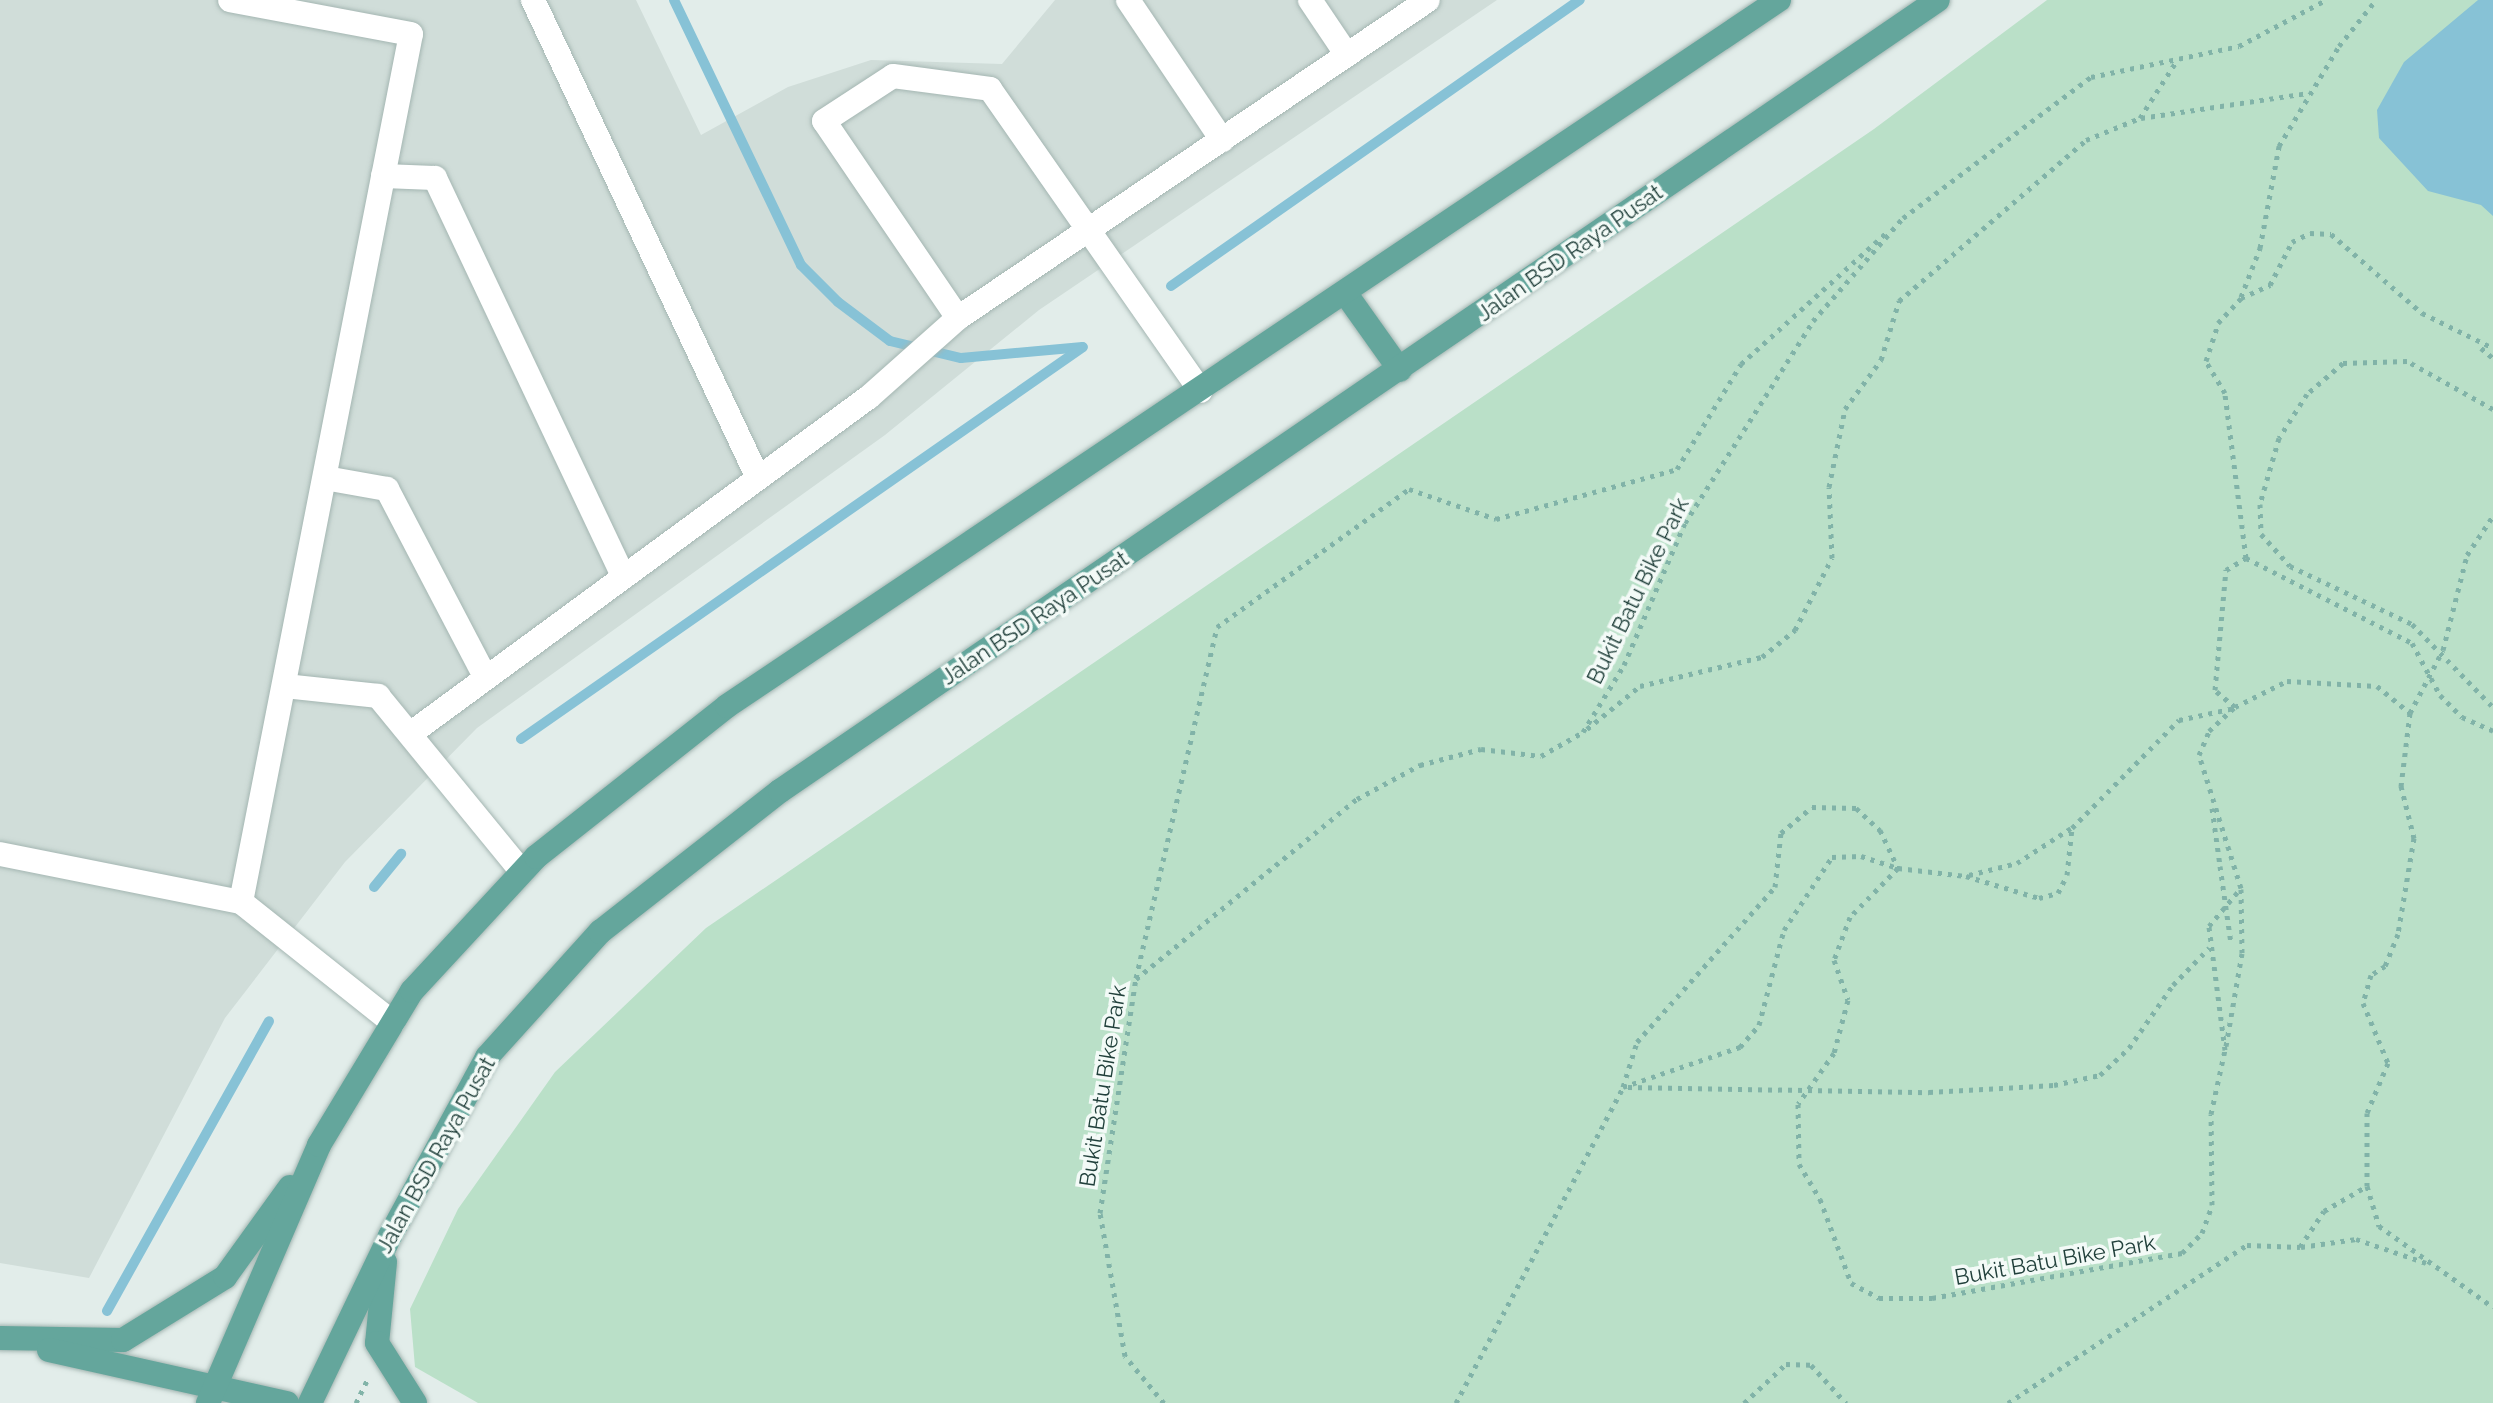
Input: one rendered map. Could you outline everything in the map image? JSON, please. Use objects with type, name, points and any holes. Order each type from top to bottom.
[{"type":"main road","points":[[0,1338],[123,1340],[173,1312],[225,1277],[319,1145],[412,991],[522,872],[727,706],[1346,294],[1779,0]]},
{"type":"main road","name":"Jalan BSD Raya Pusat","points":[[310,1403],[390,1236],[487,1057],[600,932],[780,791],[1938,0]]},
{"type":"main road","points":[[1346,294],[1400,370]]},
{"type":"main road","points":[[211,1393],[319,1145]]},
{"type":"main road","points":[[390,1236],[377,1343],[415,1403]]},
{"type":"main road","points":[[0,1338],[211,1393],[287,1403]]},
{"type":"lane","points":[[230,0],[411,34],[241,902]]},
{"type":"lane","points":[[533,0],[758,478]]},
{"type":"lane","points":[[1128,0],[1222,140]]},
{"type":"lane","points":[[1310,0],[1347,55]]},
{"type":"lane","points":[[410,734],[758,478],[903,367],[950,326],[1428,0]]},
{"type":"lane","points":[[950,326],[824,121],[893,76],[990,89],[1201,391]]},
{"type":"lane","points":[[383,176],[435,178],[624,577]]},
{"type":"lane","points":[[325,478],[387,489],[486,678]]},
{"type":"lane","points":[[285,686],[378,696],[522,872]]},
{"type":"lane","points":[[0,854],[241,902],[393,1023]]},
{"type":"path","points":[[2140,118],[2176,62],[2239,46],[2326,0]]},
{"type":"path","points":[[2246,558],[2225,393],[2206,361],[2218,323],[2241,298],[2260,248],[2279,146],[2309,93],[2376,0]]},
{"type":"path","name":"Bukit Batu Bike Park","points":[[1164,1403],[1125,1356],[1100,1213],[1136,979],[1357,799],[1420,765],[1481,749],[1541,756],[1583,732],[1624,665],[1685,523],[1813,321],[1903,218],[2091,77],[2176,62]]},
{"type":"path","points":[[1583,732],[1640,686],[1762,657],[1795,630],[1832,558],[1829,487],[1845,409],[1881,360],[1899,301],[2086,140],[2140,118],[2309,93]]},
{"type":"path","points":[[1136,979],[1217,627],[1409,489],[1496,519],[1677,469],[1741,364],[1903,218]]},
{"type":"path","points":[[2241,298],[2270,285],[2292,242],[2310,233],[2331,234],[2422,313],[2493,358]]},
{"type":"path","points":[[2480,347],[2493,348]]},
{"type":"path","points":[[2493,409],[2407,361],[2343,363],[2307,394],[2279,438],[2260,504],[2261,534],[2290,566],[2412,624],[2443,650],[2493,707]]},
{"type":"path","points":[[2493,516],[2467,555],[2443,650],[2429,682],[2410,713],[2401,786],[2414,838],[2398,934],[2385,966],[2371,975],[2363,1003],[2388,1063],[2367,1113],[2367,1186],[2379,1226],[2493,1307]]},
{"type":"path","points":[[2246,558],[2412,643],[2429,682],[2462,717],[2493,731]]},
{"type":"path","points":[[2235,707],[2215,690],[2226,570],[2246,558]]},
{"type":"path","points":[[1966,876],[2017,863],[2072,828],[2179,720],[2235,707],[2287,681],[2377,686],[2410,713]]},
{"type":"path","points":[[2225,1050],[2242,953],[2241,888],[2199,755],[2209,731],[2235,707]]},
{"type":"path","points":[[2210,795],[2231,943]]},
{"type":"path","points":[[1456,1403],[1623,1087],[1637,1042],[1775,887],[1781,833],[1812,807],[1856,808],[1880,830],[1898,868]]},
{"type":"path","points":[[1623,1087],[1740,1047],[1759,1025],[1784,930],[1832,857],[1861,856],[1898,868],[1966,876],[2039,898],[2058,893],[2067,875],[2072,828]]},
{"type":"path","name":"Bukit Batu Bike Park","points":[[1898,868],[1850,917],[1834,960],[1848,1000],[1834,1053],[1798,1104],[1799,1164],[1820,1199],[1851,1283],[1879,1298],[1932,1298],[2182,1253],[2202,1233],[2212,1205],[2211,1114],[2225,1050],[2209,926],[2241,888]]},
{"type":"path","points":[[1623,1087],[1929,1092],[2054,1085],[2100,1075],[2129,1048],[2173,985],[2210,947]]},
{"type":"path","points":[[2300,1247],[2324,1211],[2367,1186]]},
{"type":"path","points":[[2008,1403],[2247,1245],[2300,1247],[2356,1239],[2431,1265]]},
{"type":"path","points":[[1744,1403],[1786,1364],[1811,1365],[1846,1403]]},
{"type":"path","points":[[356,1403],[361,1384]]},
{"type":"shaded area","points":[[0,0],[636,0],[701,135],[788,87],[871,60],[1002,64],[1055,0],[1497,0],[1039,310],[885,435],[477,728],[345,862],[225,1018],[89,1278],[0,1263]]},
{"type":"green space","points":[[2047,0],[2493,0],[2493,1403],[478,1403],[415,1367],[410,1309],[458,1209],[555,1072],[706,928],[1874,129]]},
{"type":"water","points":[[2478,0],[2493,0],[2493,216],[2481,205],[2428,191],[2379,138],[2377,110],[2404,62]]},
{"type":"waterway","points":[[674,0],[801,265],[838,302],[890,341],[961,358],[1083,347]]},
{"type":"waterway","points":[[1171,286],[1580,0]]},
{"type":"waterway","points":[[521,739],[1083,347]]},
{"type":"waterway","points":[[374,887],[401,854]]},
{"type":"waterway","points":[[107,1311],[269,1021]]}]
